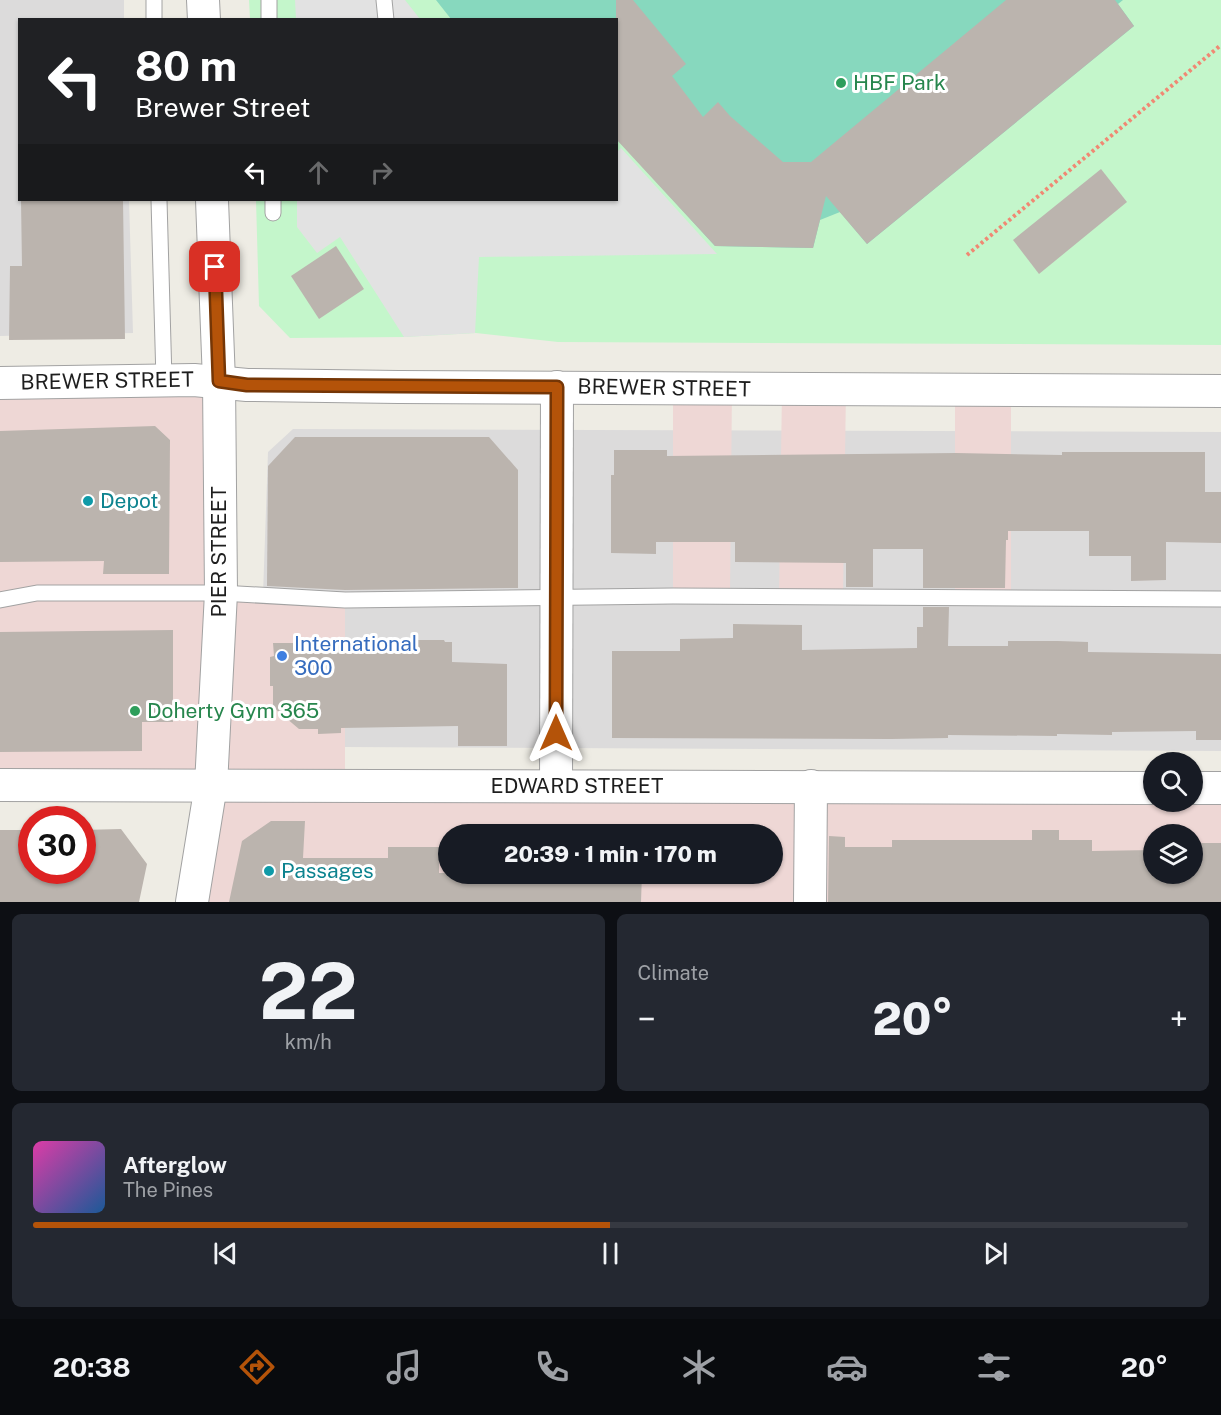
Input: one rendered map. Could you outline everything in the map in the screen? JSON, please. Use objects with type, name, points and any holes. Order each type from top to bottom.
[{"type":"street","points":[[203,0],[204,18]]},
{"type":"street","name":"PIER STREET","points":[[192,902],[211,785],[221,593],[219,381],[212,201]]},
{"type":"street","name":"BREWER STREET","points":[[0,383],[164,380],[219,381],[247,385],[1221,391]]},
{"type":"street","points":[[556,786],[557,387]]},
{"type":"street","name":"EDWARD STREET","points":[[0,785],[1143,788]]},
{"type":"street","points":[[810,902],[811,786]]},
{"type":"street","points":[[1203,788],[1221,788]]},
{"type":"lane","points":[[154,0],[154,18]]},
{"type":"lane","points":[[268,0],[269,18]]},
{"type":"lane","points":[[384,0],[386,18]]},
{"type":"lane","points":[[159,201],[164,380]]},
{"type":"lane","points":[[0,600],[37,592],[221,593],[345,600],[556,597],[1221,599]]},
{"type":"path","points":[[967,255],[1221,45]]},
{"type":"shaded area","points":[[0,0],[124,0],[124,18],[18,18],[18,201],[129,201],[133,333],[0,336]]},
{"type":"shaded area","points":[[295,0],[405,0],[419,18],[296,18]]},
{"type":"shaded area","points":[[621,148],[717,254],[479,257],[475,333],[404,337],[340,237],[317,253],[297,227],[297,201],[618,201],[618,151]]},
{"type":"shaded area","points":[[219,381],[221,593],[345,600],[345,785],[1143,801],[1143,812],[1203,812],[1203,796],[1221,788],[1221,902],[192,902],[211,785],[0,785],[0,383]]},
{"type":"shaded area","points":[[673,388],[732,388],[730,597],[673,596]]},
{"type":"shaded area","points":[[782,389],[846,389],[843,598],[779,597]]},
{"type":"shaded area","points":[[955,390],[1011,390],[1011,599],[955,598]]},
{"type":"shaded area","points":[[293,429],[1221,432],[1221,751],[345,747],[345,600],[263,595],[268,452]]},
{"type":"green space","points":[[249,0],[1221,0],[1221,345],[558,342],[476,333],[404,337],[290,338],[259,306],[256,201],[618,201],[618,18],[250,18]]},
{"type":"green space","name":"HBF Park","points":[[436,0],[1123,0],[1118,4],[1134,26],[867,244],[840,212],[820,220],[813,248],[715,246],[618,140],[618,18],[450,18]]},
{"type":"building","points":[[616,0],[633,0],[686,64],[672,76],[703,117],[718,102],[730,116],[783,162],[811,162],[1006,0],[1115,0],[1134,26],[867,244],[826,196],[813,248],[715,246],[618,141],[618,18],[616,18]]},
{"type":"building","points":[[1101,169],[1127,202],[1039,274],[1013,240]]},
{"type":"building","points":[[21,201],[123,201],[125,339],[9,340],[10,266],[22,266]]},
{"type":"building","points":[[336,246],[364,289],[319,319],[291,276]]},
{"type":"building","name":"Depot","points":[[155,426],[170,440],[169,574],[103,574],[104,561],[0,562],[0,431]]},
{"type":"building","points":[[295,437],[489,437],[518,470],[518,588],[345,590],[267,586],[268,466]]},
{"type":"building","points":[[614,450],[667,450],[667,456],[956,453],[1062,455],[1062,452],[1205,452],[1205,492],[1221,492],[1221,543],[1166,542],[1166,580],[1131,581],[1131,556],[1089,556],[1089,531],[1008,531],[1005,588],[923,588],[923,549],[873,549],[873,587],[846,587],[846,563],[735,562],[735,542],[656,542],[656,554],[611,553],[611,475],[614,475]]},
{"type":"building","points":[[923,607],[949,607],[948,646],[1008,646],[1008,641],[1058,641],[1088,642],[1088,652],[1221,654],[1221,740],[1196,740],[1196,731],[1112,732],[1112,735],[1057,734],[1057,736],[948,735],[948,738],[891,739],[612,738],[612,651],[680,651],[680,639],[733,638],[733,624],[802,625],[802,650],[917,648],[917,627],[923,627]]},
{"type":"building","points":[[173,630],[173,722],[142,722],[142,751],[0,752],[0,632]]},
{"type":"building","points":[[348,640],[444,640],[452,642],[452,662],[507,664],[507,746],[458,746],[458,726],[341,728],[341,733],[318,734],[318,729],[299,729],[273,707],[270,657],[274,656],[273,643],[348,643]]},
{"type":"building","points":[[271,821],[305,821],[303,858],[388,858],[388,847],[438,847],[438,884],[642,884],[641,902],[229,902],[242,841]]},
{"type":"building","points":[[121,829],[147,864],[139,902],[0,902],[0,830],[18,830],[18,884],[96,884],[96,830]]},
{"type":"building","points":[[1032,830],[1059,830],[1059,840],[1092,840],[1092,851],[1143,850],[1143,884],[1203,884],[1203,843],[1221,843],[1221,902],[828,902],[829,836],[845,837],[845,847],[892,847],[892,840],[1032,840]]},
{"type":"place","name":"HBF Park","points":[[841,83]]},
{"type":"place","name":"Depot","points":[[88,501]]},
{"type":"place","name":"International 300","points":[[282,656]]},
{"type":"place","name":"Doherty Gym 365","points":[[135,711]]},
{"type":"place","name":"Passages","points":[[269,871]]},
{"type":"route","points":[[215,267],[219,381],[247,385],[557,387],[556,733]]}]
